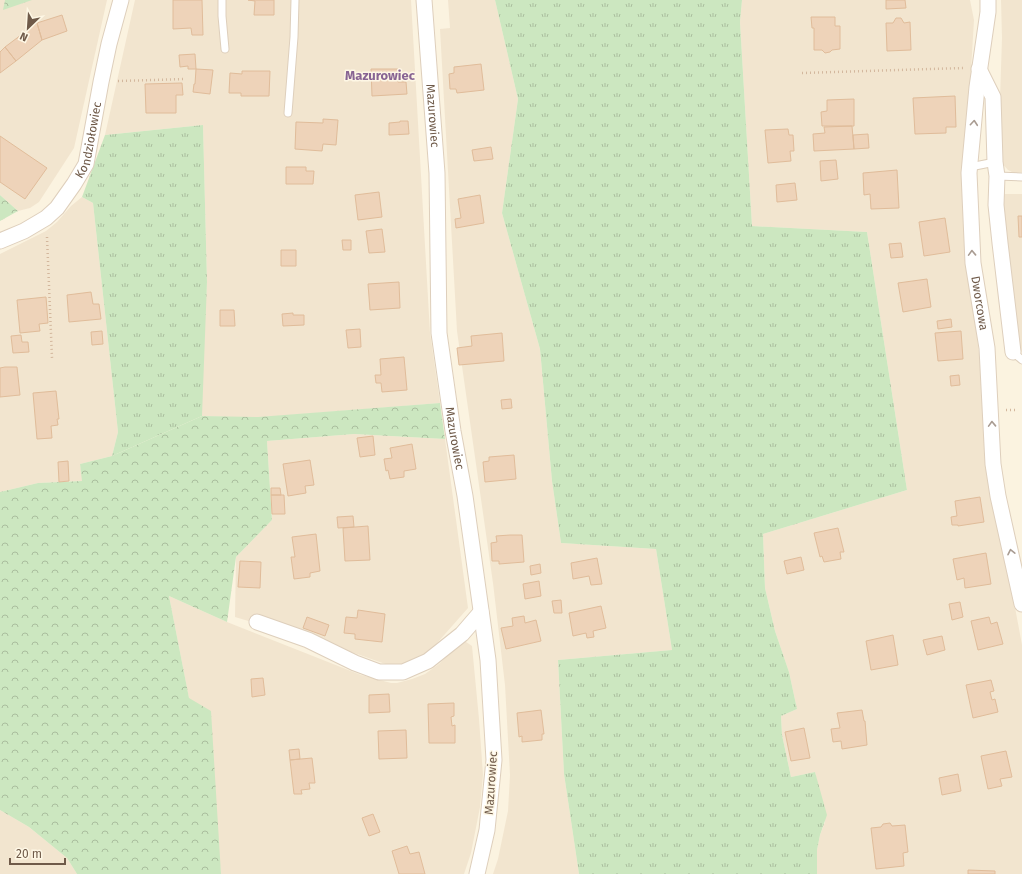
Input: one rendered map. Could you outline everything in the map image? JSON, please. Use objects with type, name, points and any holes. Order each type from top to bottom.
[{"type":"street","name":"Kondziołowiec","points":[[0,241],[24,231],[46,218],[57,208],[86,164],[109,44],[121,0]]},
{"type":"street","name":"Mazurowiec","points":[[424,0],[438,173],[439,333],[453,431],[465,496],[488,660],[494,760],[487,830],[477,874]]},
{"type":"street","name":"Dworcowa","points":[[986,4],[970,167],[973,263],[987,348],[993,464],[998,496],[1022,604]]},
{"type":"street","points":[[980,68],[993,97],[998,228],[1018,356]]},
{"type":"street","points":[[257,622],[308,640],[355,663],[379,672],[404,672],[428,661],[462,634],[481,612]]},
{"type":"lane","points":[[222,0],[225,49]]},
{"type":"lane","points":[[288,113],[294,37],[295,0]]},
{"type":"lane","points":[[970,167],[996,169],[1022,177]]},
{"type":"path","points":[[802,73],[980,68]]},
{"type":"path","points":[[101,82],[186,79]]},
{"type":"path","points":[[46,218],[52,358]]},
{"type":"shaded area","points":[[0,0],[107,0],[74,148],[39,202],[30,208],[18,211],[0,195]]},
{"type":"shaded area","points":[[135,0],[411,0],[430,333],[440,403],[254,418],[202,416],[201,387],[207,282],[203,125],[105,135]]},
{"type":"shaded area","points":[[448,0],[495,0],[518,99],[502,213],[540,349],[552,481],[561,543],[656,549],[672,650],[558,660],[564,774],[579,874],[493,874],[498,859],[508,811],[510,775],[505,685],[493,583],[457,331],[440,29],[450,28]]},
{"type":"shaded area","points":[[742,0],[970,0],[974,20],[964,248],[974,313],[986,411],[986,473],[1011,586],[1022,645],[1022,874],[817,874],[817,850],[820,835],[825,822],[815,772],[791,777],[782,735],[781,716],[797,709],[789,672],[775,631],[765,588],[763,534],[907,490],[867,232],[752,226],[740,22]]},
{"type":"shaded area","points":[[1001,0],[1022,0],[1022,172],[1014,173],[1008,170],[1000,161],[999,130],[1002,38]]},
{"type":"shaded area","points":[[1001,194],[1022,194],[1022,352],[1016,346]]},
{"type":"shaded area","points":[[82,197],[93,203],[118,432],[112,456],[80,464],[83,481],[38,483],[0,492],[0,254],[46,231]]},
{"type":"shaded area","points":[[354,434],[445,439],[468,608],[430,651],[418,659],[394,667],[340,648],[235,617],[236,557],[272,520],[267,441]]},
{"type":"shaded area","points":[[169,596],[227,622],[361,675],[391,683],[397,683],[425,674],[439,664],[463,640],[472,646],[483,775],[480,807],[471,853],[464,874],[221,874],[218,847]]},
{"type":"shaded area","points":[[0,810],[29,827],[67,858],[77,874],[0,874]]},
{"type":"green space","points":[[5,0],[32,0],[3,10]]},
{"type":"green space","points":[[495,0],[742,0],[740,22],[752,226],[867,232],[907,490],[763,534],[765,588],[775,631],[789,672],[797,709],[781,716],[782,735],[791,777],[815,772],[827,815],[820,835],[817,850],[817,874],[579,874],[564,774],[558,660],[672,650],[656,549],[561,543],[552,481],[540,349],[502,213],[518,99]]},
{"type":"green space","points":[[203,125],[207,282],[202,416],[112,456],[118,432],[93,203],[82,197],[105,135]]},
{"type":"green space","points":[[0,195],[18,211],[0,221]]},
{"type":"green space","points":[[440,403],[445,439],[354,434],[267,441],[272,520],[236,557],[227,622],[169,596],[189,698],[211,711],[221,874],[77,874],[67,858],[29,827],[0,810],[0,492],[38,483],[82,481],[80,464],[112,456],[202,416],[258,417]]},
{"type":"building","points":[[173,0],[202,0],[203,35],[192,35],[191,28],[173,29]]},
{"type":"building","points":[[248,0],[274,0],[274,15],[254,15],[255,1]]},
{"type":"building","points":[[886,0],[905,0],[906,8],[886,9]]},
{"type":"building","points":[[62,15],[67,31],[42,40],[37,23]]},
{"type":"building","points":[[811,17],[835,17],[835,26],[840,26],[840,49],[825,53],[822,50],[814,50],[814,28],[812,28]]},
{"type":"building","points":[[896,18],[901,18],[904,23],[910,22],[911,50],[887,51],[886,23],[893,23]]},
{"type":"building","points":[[37,23],[42,40],[16,61],[5,47]]},
{"type":"building","points":[[5,47],[16,61],[0,73],[0,52]]},
{"type":"building","points":[[195,54],[196,69],[188,69],[188,66],[180,67],[179,55]]},
{"type":"building","points":[[481,64],[484,90],[457,93],[456,89],[450,89],[449,74],[454,73],[454,67]]},
{"type":"building","points":[[196,69],[213,70],[210,94],[193,92]]},
{"type":"building","points":[[371,69],[398,69],[398,82],[406,82],[407,94],[372,96]]},
{"type":"building","points":[[242,71],[270,71],[269,96],[241,96],[241,93],[229,93],[230,73],[242,74]]},
{"type":"building","points":[[182,83],[183,95],[176,95],[176,113],[146,113],[145,84]]},
{"type":"building","points":[[955,96],[956,127],[946,127],[946,133],[915,134],[913,98]]},
{"type":"building","points":[[854,99],[854,126],[822,126],[821,112],[827,111],[827,100]]},
{"type":"building","points":[[323,119],[338,120],[336,145],[323,144],[322,151],[295,149],[296,122],[323,123]]},
{"type":"building","points":[[408,121],[409,134],[389,135],[389,123]]},
{"type":"building","points":[[852,126],[854,149],[814,151],[813,134],[825,133],[824,127]]},
{"type":"building","points":[[788,129],[789,135],[793,135],[794,151],[790,151],[791,161],[768,163],[765,130]]},
{"type":"building","points":[[868,134],[869,148],[854,149],[853,135]]},
{"type":"building","points":[[0,136],[47,168],[25,199],[0,182]]},
{"type":"building","points":[[491,147],[493,159],[474,161],[472,150]]},
{"type":"building","points":[[836,160],[838,179],[821,181],[820,161]]},
{"type":"building","points":[[286,167],[306,167],[306,171],[314,171],[313,184],[286,184]]},
{"type":"building","points":[[897,170],[899,208],[871,209],[870,194],[864,195],[863,173]]},
{"type":"building","points":[[795,183],[797,200],[777,202],[776,185]]},
{"type":"building","points":[[379,192],[382,217],[358,220],[355,195]]},
{"type":"building","points":[[480,195],[484,223],[456,228],[455,219],[461,218],[458,199]]},
{"type":"building","points":[[1018,216],[1022,216],[1022,237],[1019,237]]},
{"type":"building","points":[[945,218],[950,252],[924,256],[919,222]]},
{"type":"building","points":[[382,229],[385,252],[369,253],[366,231]]},
{"type":"building","points":[[342,240],[351,240],[351,250],[343,250]]},
{"type":"building","points":[[901,243],[903,257],[891,258],[889,244]]},
{"type":"building","points":[[281,250],[296,250],[296,266],[281,266]]},
{"type":"building","points":[[927,279],[931,307],[903,312],[898,283]]},
{"type":"building","points":[[399,282],[400,308],[370,310],[368,284]]},
{"type":"building","points":[[91,292],[93,304],[99,304],[101,319],[69,322],[67,295]]},
{"type":"building","points":[[46,297],[48,323],[39,324],[40,331],[20,333],[17,300]]},
{"type":"building","points":[[220,310],[234,310],[235,326],[220,326]]},
{"type":"building","points":[[293,313],[293,315],[304,315],[304,325],[283,326],[282,314]]},
{"type":"building","points":[[951,319],[952,327],[938,329],[937,321]]},
{"type":"building","points":[[360,329],[361,347],[348,348],[346,330]]},
{"type":"building","points":[[102,331],[103,344],[92,345],[91,332]]},
{"type":"building","points":[[961,331],[963,359],[938,361],[935,333]]},
{"type":"building","points":[[502,333],[504,361],[459,365],[457,348],[472,346],[471,336]]},
{"type":"building","points":[[21,335],[22,342],[28,342],[29,352],[13,353],[11,336]]},
{"type":"building","points":[[404,357],[407,390],[382,392],[381,383],[376,383],[375,375],[381,375],[380,359]]},
{"type":"building","points":[[17,367],[20,395],[0,397],[0,368]]},
{"type":"building","points":[[959,375],[960,385],[951,386],[950,376]]},
{"type":"building","points":[[56,391],[59,419],[57,419],[58,425],[51,426],[52,438],[37,439],[33,393]]},
{"type":"building","points":[[511,399],[512,408],[502,409],[501,400]]},
{"type":"building","points":[[373,436],[375,455],[360,457],[357,438]]},
{"type":"building","points":[[412,444],[416,469],[404,471],[404,477],[390,479],[388,470],[386,471],[384,459],[392,458],[390,448]]},
{"type":"building","points":[[514,455],[516,479],[485,482],[483,462],[489,461],[489,457]]},
{"type":"building","points":[[310,460],[314,485],[305,486],[306,493],[288,496],[283,464]]},
{"type":"building","points":[[68,461],[69,481],[59,482],[58,462]]},
{"type":"building","points":[[271,488],[280,488],[281,495],[271,495]]},
{"type":"building","points":[[271,495],[284,495],[285,514],[272,514]]},
{"type":"building","points":[[980,497],[984,522],[958,526],[952,525],[951,517],[957,516],[955,501]]},
{"type":"building","points":[[353,516],[354,527],[338,528],[337,517]]},
{"type":"building","points":[[368,526],[370,560],[345,561],[343,528]]},
{"type":"building","points":[[838,528],[844,552],[840,552],[841,559],[824,562],[822,556],[820,557],[814,533]]},
{"type":"building","points":[[316,534],[320,571],[310,573],[310,577],[294,579],[291,557],[295,557],[292,537]]},
{"type":"building","points":[[522,535],[524,562],[499,564],[499,561],[492,561],[491,543],[497,542],[496,536]]},
{"type":"building","points":[[986,553],[991,584],[965,588],[964,578],[957,580],[953,559]]},
{"type":"building","points":[[801,557],[804,570],[787,574],[784,561]]},
{"type":"building","points":[[597,558],[602,584],[591,585],[589,576],[573,579],[571,563]]},
{"type":"building","points":[[240,561],[261,562],[260,588],[238,587]]},
{"type":"building","points":[[540,564],[541,573],[531,575],[530,566]]},
{"type":"building","points":[[539,581],[541,596],[525,599],[523,584]]},
{"type":"building","points":[[561,600],[562,613],[554,613],[552,601]]},
{"type":"building","points":[[960,602],[963,617],[952,620],[949,604]]},
{"type":"building","points":[[601,606],[606,628],[593,631],[594,637],[587,638],[586,633],[573,636],[569,613]]},
{"type":"building","points":[[358,610],[385,614],[382,642],[355,639],[355,634],[344,633],[346,617],[357,618]]},
{"type":"building","points":[[524,616],[525,623],[536,620],[541,641],[506,649],[501,628],[513,626],[512,618]]},
{"type":"building","points":[[307,617],[329,625],[325,636],[303,628]]},
{"type":"building","points":[[989,617],[991,624],[997,622],[1003,644],[978,650],[971,621]]},
{"type":"building","points":[[893,635],[898,665],[871,670],[866,641]]},
{"type":"building","points":[[942,636],[945,650],[927,655],[923,640]]},
{"type":"building","points":[[263,678],[265,695],[252,697],[251,679]]},
{"type":"building","points":[[991,680],[994,691],[990,692],[992,700],[995,699],[998,712],[973,718],[966,685]]},
{"type":"building","points":[[389,694],[390,712],[369,713],[369,695]]},
{"type":"building","points":[[454,703],[454,716],[451,717],[452,726],[455,725],[455,743],[429,743],[428,704]]},
{"type":"building","points":[[541,710],[544,734],[542,734],[542,740],[522,742],[522,736],[519,737],[517,713]]},
{"type":"building","points":[[862,710],[865,721],[867,745],[842,749],[841,741],[833,742],[831,729],[840,728],[837,713]]},
{"type":"building","points":[[804,728],[810,758],[791,761],[785,732]]},
{"type":"building","points":[[406,730],[407,758],[379,759],[378,731]]},
{"type":"building","points":[[299,749],[300,759],[290,760],[289,750]]},
{"type":"building","points":[[1006,751],[1012,777],[1000,779],[1002,786],[988,789],[981,756]]},
{"type":"building","points":[[312,758],[315,783],[309,783],[310,789],[301,790],[302,794],[294,794],[290,760]]},
{"type":"building","points":[[958,774],[961,791],[942,795],[939,778]]},
{"type":"building","points":[[373,814],[380,832],[369,836],[362,818]]},
{"type":"building","points":[[890,823],[892,826],[905,825],[908,852],[903,853],[904,866],[876,869],[871,828],[881,827],[883,824]]},
{"type":"building","points":[[407,846],[410,854],[419,852],[425,874],[399,874],[392,851]]},
{"type":"building","points":[[968,870],[995,871],[995,874],[968,874]]},
{"type":"district","name":"Mazurowiec","points":[[380,75]]}]
